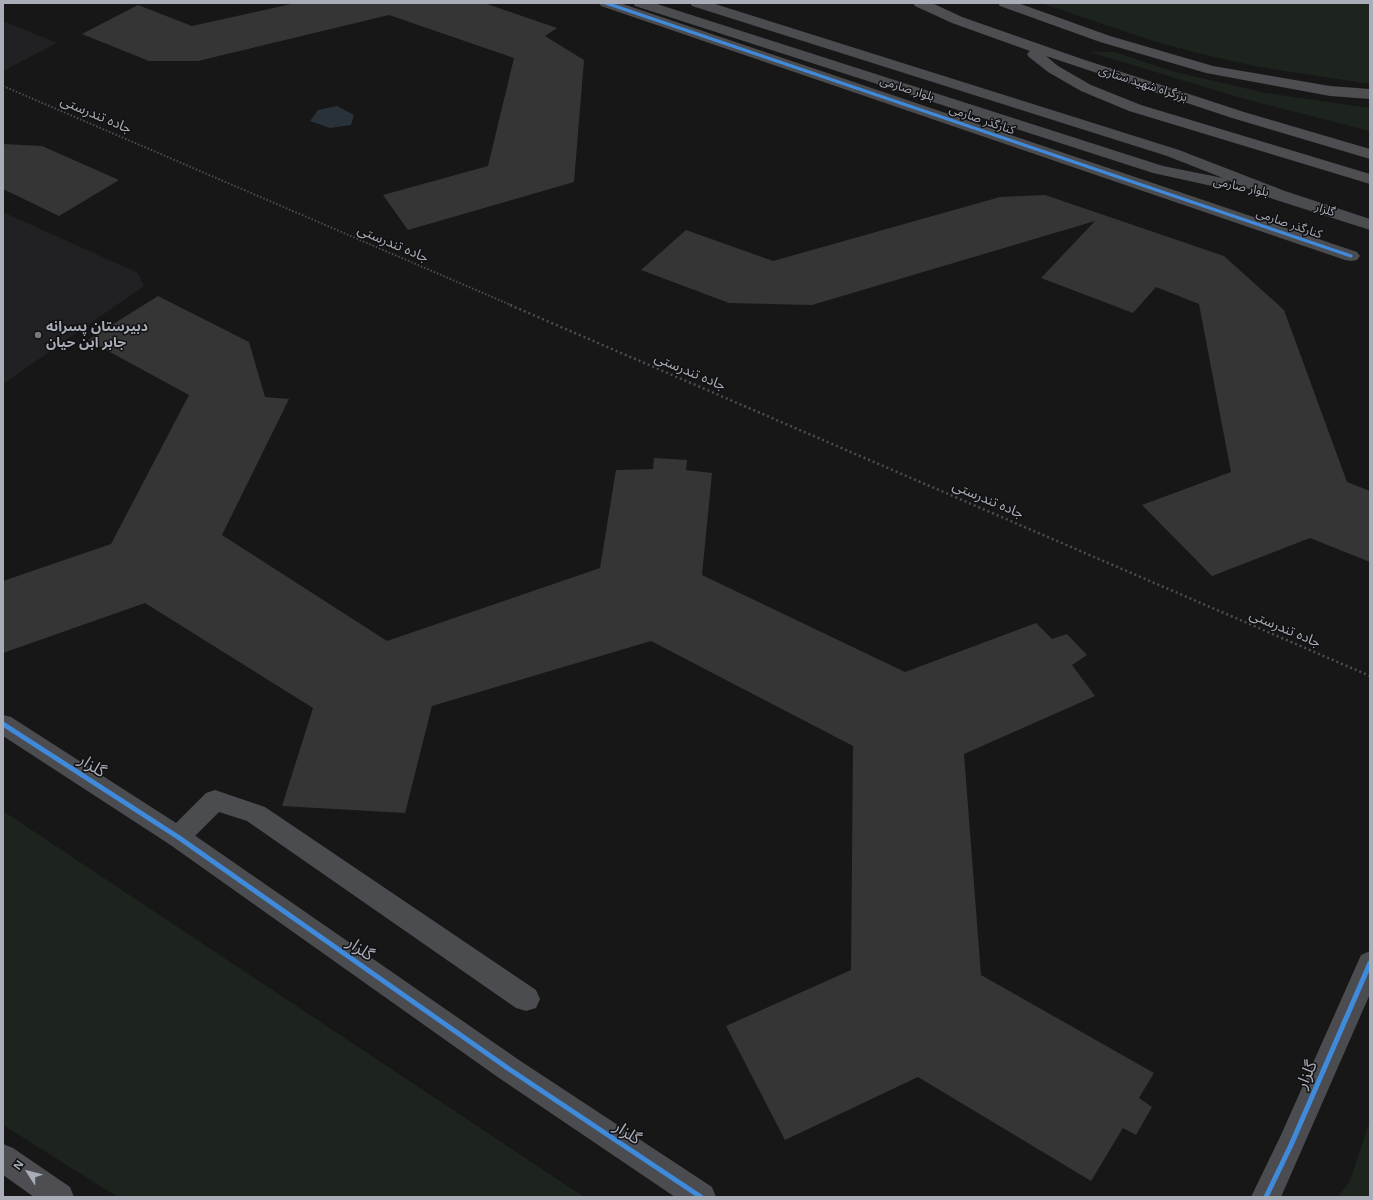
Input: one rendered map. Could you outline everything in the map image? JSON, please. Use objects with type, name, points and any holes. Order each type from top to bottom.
[{"type":"highway","points":[[907,3],[957,20]]},
{"type":"highway","name":"بزرگراه شهید ستاری","points":[[920,3],[957,20],[1017,41],[1238,115],[1370,154]]},
{"type":"highway","points":[[1005,3],[1105,39],[1211,70],[1330,91],[1370,94]]},
{"type":"highway","points":[[1017,41],[1053,69],[1086,88],[1135,108],[1370,179]]},
{"type":"highway","points":[[3,1158],[59,1197]]},
{"type":"street","name":"کنارگذر صارمی","points":[[606,3],[1351,256]]},
{"type":"street","name":"بلوار صارمی","points":[[640,3],[1159,170],[1279,195]]},
{"type":"street","name":"بلوار صارمی","points":[[697,3],[1174,152],[1279,195]]},
{"type":"street","name":"گلزار","points":[[1279,195],[1370,225]]},
{"type":"street","name":"گلزار","points":[[3,724],[178,837],[509,1068],[701,1197]]},
{"type":"street","points":[[178,837],[215,800],[256,814],[526,999]]},
{"type":"street","name":"گلزار","points":[[1266,1197],[1291,1144],[1370,963]]},
{"type":"shaded area","points":[[1041,3],[1370,3],[1370,84],[1259,67],[1197,53],[1147,39]]},
{"type":"shaded area","points":[[3,21],[57,43],[3,71]]},
{"type":"shaded area","points":[[1090,52],[1114,52],[1175,72],[1266,93],[1370,108],[1370,131],[1241,98]]},
{"type":"shaded area","points":[[337,106],[354,115],[351,125],[330,128],[310,121],[318,110]]},
{"type":"shaded area","name":"دبیرستان پسرانه جابر ابن حیان","points":[[3,212],[138,273],[144,286],[3,384]]},
{"type":"shaded area","points":[[3,811],[584,1197],[118,1197],[3,1125]]},
{"type":"shaded area","points":[[1370,1121],[1370,1197],[1338,1197],[1350,1181]]},
{"type":"building","points":[[296,3],[484,3],[557,28],[545,36],[584,60],[574,182],[408,230],[383,195],[488,166],[514,58],[389,15],[198,61],[149,61],[82,34],[138,5],[192,26]]},
{"type":"building","points":[[3,144],[42,146],[119,180],[59,216],[3,189]]},
{"type":"building","points":[[1045,195],[1224,256],[1284,310],[1347,482],[1370,491],[1370,562],[1310,538],[1212,576],[1142,505],[1231,472],[1199,304],[1156,287],[1133,313],[1041,278],[1095,221],[812,305],[729,303],[641,270],[686,230],[773,261],[1000,197]]},
{"type":"building","points":[[158,296],[249,342],[265,397],[289,399],[222,535],[387,641],[600,568],[616,470],[653,469],[654,458],[687,460],[686,470],[712,473],[702,575],[905,672],[1036,623],[1052,639],[1067,634],[1087,655],[1072,665],[1095,696],[964,754],[981,975],[1154,1073],[1139,1098],[1152,1107],[1136,1135],[1123,1128],[1091,1181],[918,1077],[785,1140],[726,1026],[851,970],[853,746],[651,641],[432,706],[405,813],[282,806],[313,708],[145,603],[3,653],[3,581],[111,544],[189,395],[88,340]]},
{"type":"cycle path","points":[[606,3],[1351,256]]},
{"type":"cycle path","points":[[3,724],[178,837],[509,1069],[701,1197]]},
{"type":"cycle path","points":[[1266,1197],[1291,1145],[1370,963]]},
{"type":"place","name":"دبیرستان پسرانه جابر ابن حیان","points":[[38,335]]}]
